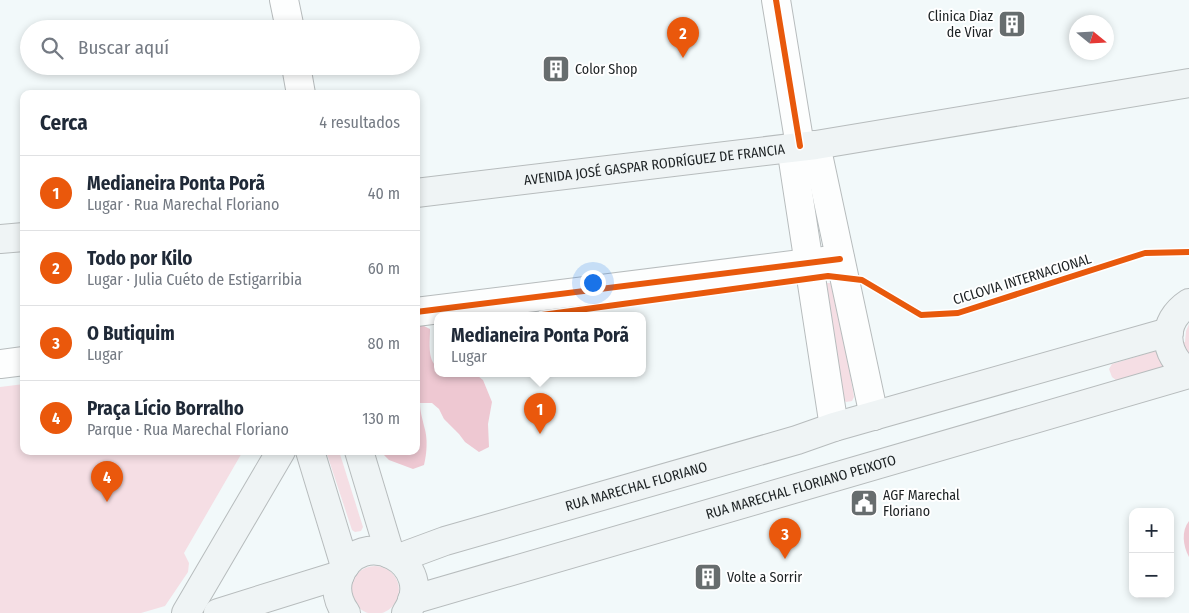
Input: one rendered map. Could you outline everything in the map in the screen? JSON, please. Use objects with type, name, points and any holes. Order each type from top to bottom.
[{"type":"main road","name":"AVENIDA JOSÉ GASPAR RODRÍGUEZ DE FRANCIA","points":[[420,193],[802,146],[1189,83]]},
{"type":"main road","points":[[0,240],[20,238]]},
{"type":"main road","points":[[1189,303],[1177,313],[1168,332],[1172,356],[1189,374]]},
{"type":"main road","points":[[874,416],[1168,332]]},
{"type":"main road","name":"RUA MARECHAL FLORIANO PEIXOTO","points":[[408,609],[1189,374]]},
{"type":"main road","name":"RUA MARECHAL FLORIANO","points":[[394,556],[874,416]]},
{"type":"main road","points":[[186,613],[279,455]]},
{"type":"main road","points":[[311,455],[342,571]]},
{"type":"main road","points":[[360,455],[394,556]]},
{"type":"main road","points":[[346,613],[339,600],[337,591],[342,571],[353,558],[365,552],[378,550],[394,556],[410,571],[414,588],[408,609]]},
{"type":"main road","points":[[218,613],[342,571]]},
{"type":"street","points":[[284,0],[288,20]]},
{"type":"street","points":[[776,0],[802,146],[809,263],[834,427]]},
{"type":"street","points":[[298,75],[300,90]]},
{"type":"street","points":[[802,146],[840,259],[874,416]]},
{"type":"street","points":[[420,312],[840,259]]},
{"type":"street","points":[[0,364],[20,362]]},
{"type":"shaded area","points":[[825,283],[835,285],[854,397],[852,401],[846,402],[844,400]]},
{"type":"shaded area","points":[[420,324],[430,329],[430,355],[434,364],[434,377],[479,377],[483,380],[492,402],[488,424],[489,447],[479,452],[465,442],[432,403],[420,403]]},
{"type":"shaded area","points":[[1189,324],[1189,360],[1116,380],[1112,377],[1109,369],[1112,364],[1185,342]]},
{"type":"shaded area","points":[[20,384],[20,455],[241,455],[184,553],[189,563],[188,572],[165,606],[141,613],[0,613],[0,387]]},
{"type":"shaded area","points":[[420,403],[426,435],[424,465],[413,469],[389,460],[384,455],[420,455]]},
{"type":"shaded area","points":[[327,455],[340,455],[363,527],[361,531],[355,532],[352,530]]},
{"type":"shaded area","points":[[1189,521],[1189,557],[1184,539],[1186,525]]},
{"type":"shaded area","points":[[370,566],[380,566],[392,573],[399,585],[399,595],[392,607],[380,614],[370,614],[362,610],[355,603],[351,595],[351,585],[355,577],[362,570]]},
{"type":"cycle path","points":[[776,0],[800,146]]},
{"type":"cycle path","name":"CICLOVIA INTERNACIONAL","points":[[564,312],[828,276],[862,280],[921,315],[958,313],[1145,253],[1189,252]]},
{"type":"cycle path","points":[[420,312],[840,259]]},
{"type":"place","name":"Clinica Diaz de Vivar","points":[[1012,24]]},
{"type":"place","name":"Todo por Kilo","points":[[683,58]]},
{"type":"place","name":"Color Shop","points":[[556,69]]},
{"type":"place","name":"Medianeira Ponta Porã","points":[[540,434]]},
{"type":"place","name":"Praça Lício Borralho","points":[[107,502]]},
{"type":"place","name":"AGF Marechal Floriano","points":[[864,503]]},
{"type":"place","name":"O Butiquim","points":[[785,559]]},
{"type":"place","name":"Volte a Sorrir","points":[[708,577]]}]
